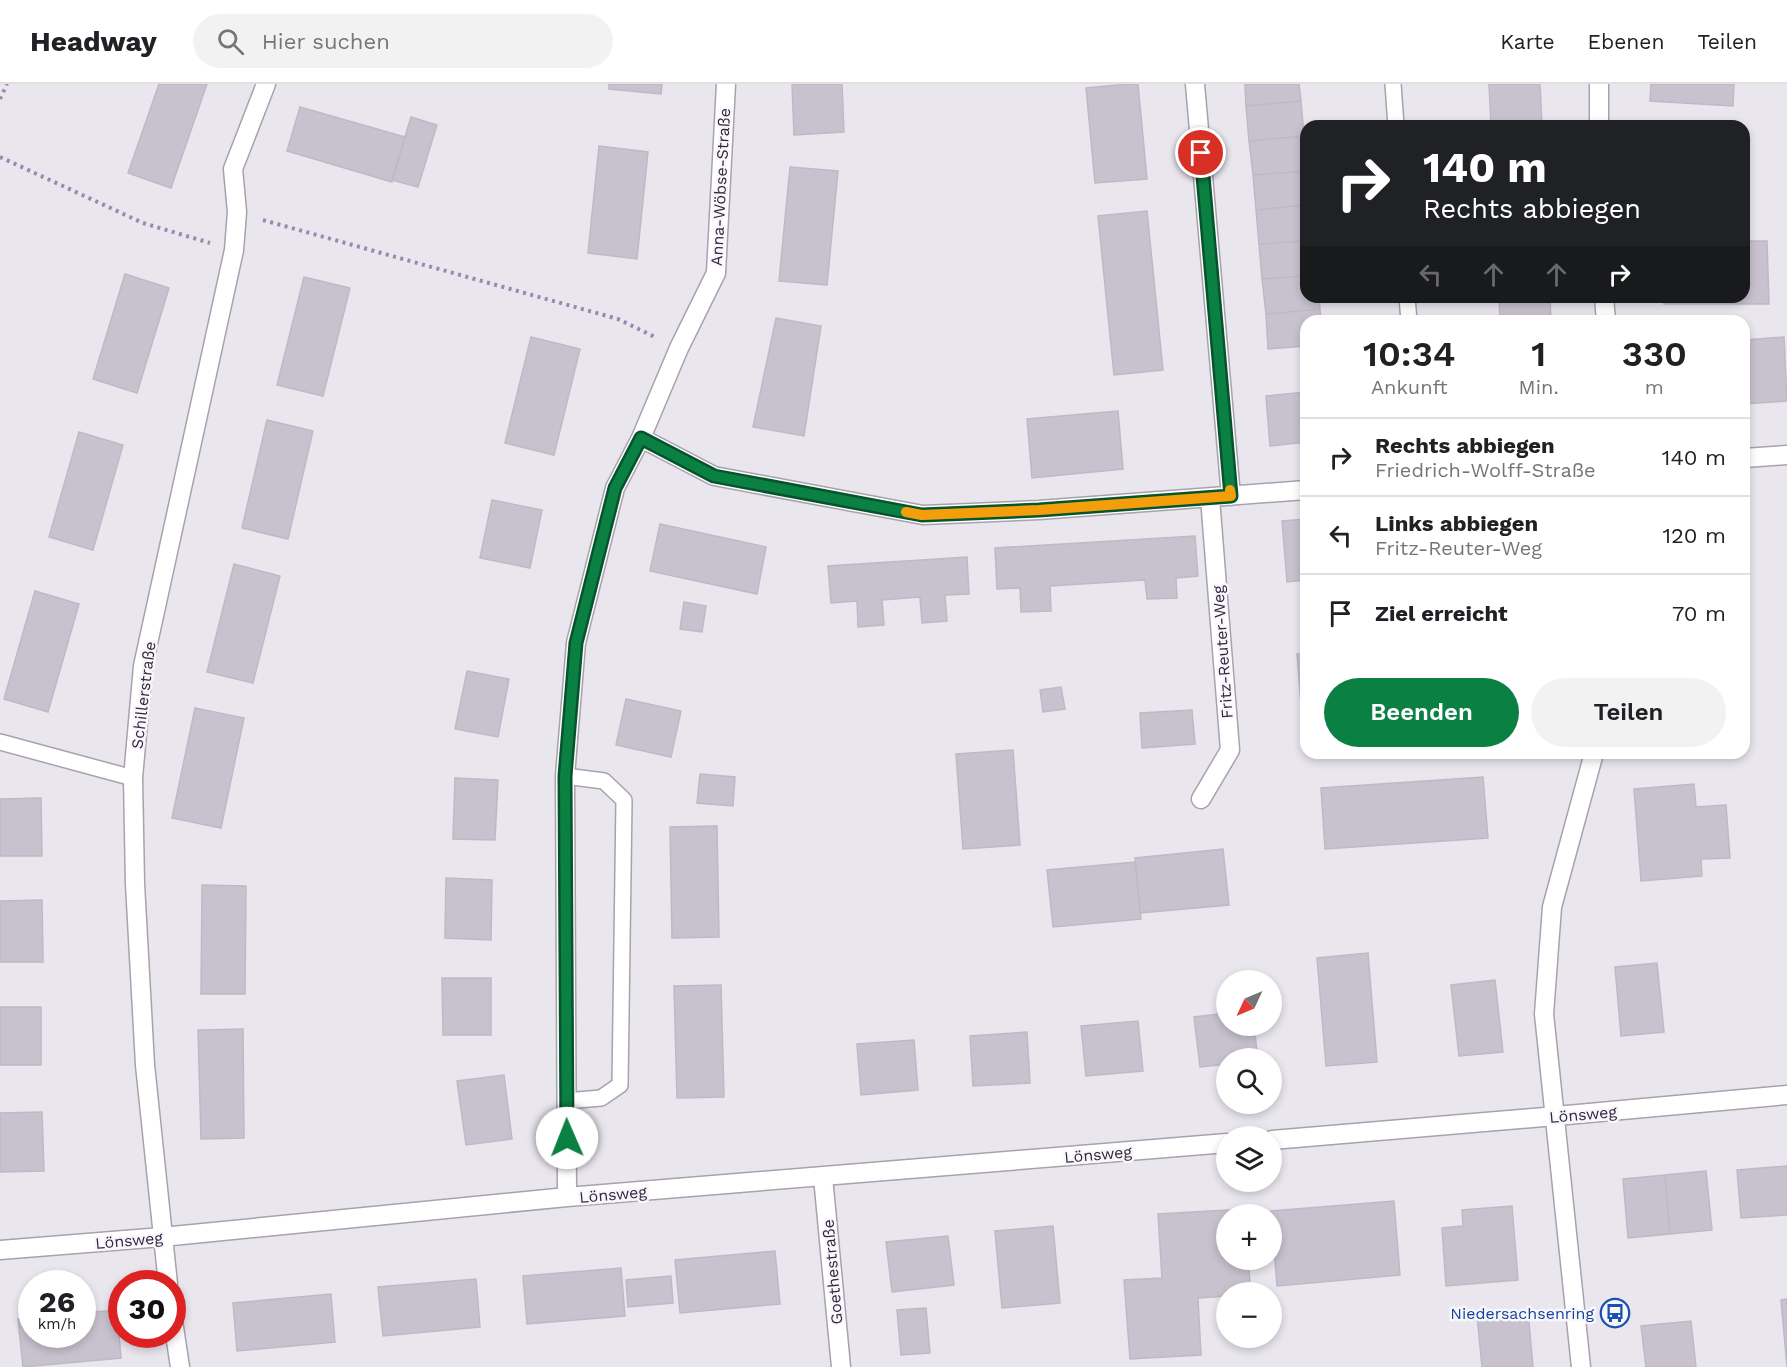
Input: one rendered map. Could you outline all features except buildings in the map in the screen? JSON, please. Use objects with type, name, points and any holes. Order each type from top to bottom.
[{"type":"street","name":"Schillerstraße","points":[[166,1270],[145,1065],[135,884],[133,778],[143,666],[234,250],[237,212],[234,169],[266,84]]},
{"type":"street","name":"Anna-Wöbse-Straße","points":[[567,1197],[565,776],[576,643],[615,488],[641,438],[679,348],[716,273],[726,84]]},
{"type":"street","points":[[1195,84],[1231,496]]},
{"type":"street","points":[[1599,84],[1599,120]]},
{"type":"street","points":[[641,438],[714,476],[922,515],[1039,510],[1300,490]]},
{"type":"street","points":[[1750,458],[1787,455]]},
{"type":"street","name":"Fritz-Reuter-Weg","points":[[1201,799],[1230,750],[1210,498]]},
{"type":"street","points":[[1581,1367],[1544,1014],[1552,907],[1592,759]]},
{"type":"street","name":"Lönsweg","points":[[1282,1139],[1787,1095]]},
{"type":"street","name":"Lönsweg","points":[[0,1250],[162,1237],[567,1197],[1216,1144]]},
{"type":"street","name":"Goethestraße","points":[[823,1177],[841,1367]]},
{"type":"street","points":[[177,1348],[180,1367]]},
{"type":"lane","points":[[1394,84],[1396,120]]},
{"type":"lane","points":[[0,742],[133,778]]},
{"type":"lane","points":[[565,776],[604,781],[624,800],[620,1085],[601,1098],[566,1101]]},
{"type":"path","points":[[0,99],[7,84]]},
{"type":"path","points":[[0,157],[143,223],[234,250]]},
{"type":"path","points":[[237,212],[618,319],[679,348]]},
{"type":"slow traffic","points":[[906,512],[922,515],[1039,510],[1231,496],[1230,490]]},
{"type":"place","name":"Niedersachsenring","points":[[1615,1313]]},
{"type":"route","points":[[567,1138],[565,776],[576,643],[615,488],[641,438],[714,476],[922,515],[1039,510],[1231,496],[1201,153]]}]
